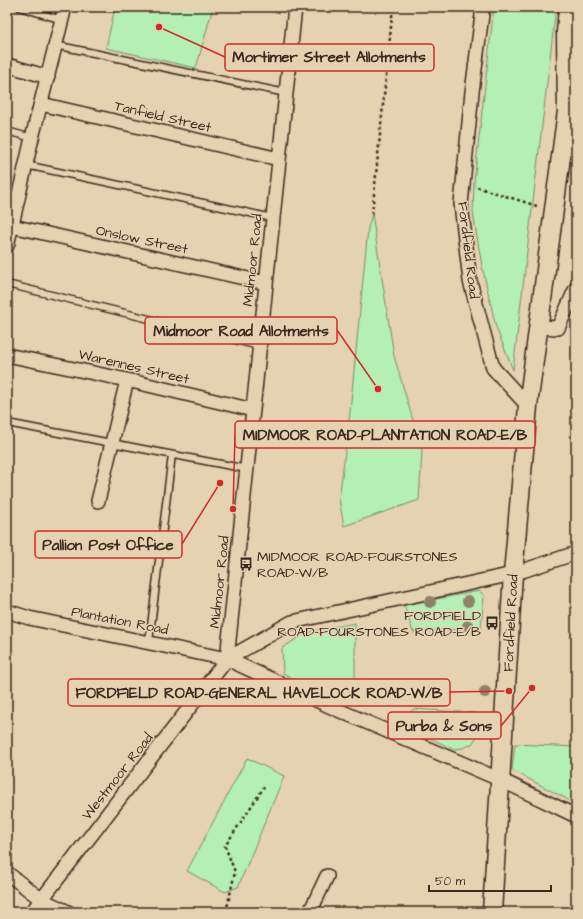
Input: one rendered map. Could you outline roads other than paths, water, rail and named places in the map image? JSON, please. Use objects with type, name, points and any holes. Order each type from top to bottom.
[{"type":"street","points":[[7,246],[65,7]]},
{"type":"street","name":"Midmoor Road","points":[[227,659],[295,7]]},
{"type":"street","name":"Fordfield Road","points":[[483,7],[472,92],[463,182],[462,204],[470,281],[493,368],[528,406]]},
{"type":"street","name":"Fordfield Road","points":[[492,912],[513,574],[528,406],[554,212],[572,112],[571,33],[568,7]]},
{"type":"street","points":[[7,65],[48,77]]},
{"type":"street","name":"Tanfield Street","points":[[41,104],[279,159]]},
{"type":"street","name":"Onslow Street","points":[[12,226],[266,283]]},
{"type":"street","points":[[539,327],[558,328],[576,288]]},
{"type":"street","name":"Warennes Street","points":[[7,355],[127,380],[253,410]]},
{"type":"street","points":[[98,501],[127,380]]},
{"type":"street","points":[[227,659],[292,622],[513,574],[576,553]]},
{"type":"street","name":"Plantation Road","points":[[7,611],[28,618],[227,659],[338,710],[501,780],[576,816]]},
{"type":"street","name":"Westmoor Road","points":[[32,912],[227,659]]},
{"type":"street","points":[[7,873],[42,900],[68,912]]},
{"type":"street","points":[[310,912],[327,876]]},
{"type":"lane","points":[[19,7],[62,20]]},
{"type":"lane","points":[[55,45],[286,93]]},
{"type":"lane","points":[[7,131],[32,138]]},
{"type":"lane","points":[[26,165],[273,218]]},
{"type":"lane","points":[[7,284],[260,346]]},
{"type":"lane","points":[[7,423],[247,469]]},
{"type":"lane","points":[[149,642],[172,455]]},
{"type":"place","name":"Mortimer Street Allotments","points":[[159,27]]},
{"type":"place","name":"Midmoor Road Allotments","points":[[378,389]]},
{"type":"place","name":"Pallion Post Office","points":[[220,483]]},
{"type":"place","name":"MIDMOOR ROAD-PLANTATION ROAD-E/B","points":[[233,509]]},
{"type":"place","name":"MIDMOOR ROAD-FOURSTONES ROAD-W/B","points":[[246,564]]},
{"type":"place","name":"FORDFIELD ROAD-FOURSTONES ROAD-E/B","points":[[492,623]]},
{"type":"place","name":"Purba & Sons","points":[[532,688]]},
{"type":"place","name":"FORDFIELD ROAD-GENERAL HAVELOCK ROAD-W/B","points":[[509,691]]}]
